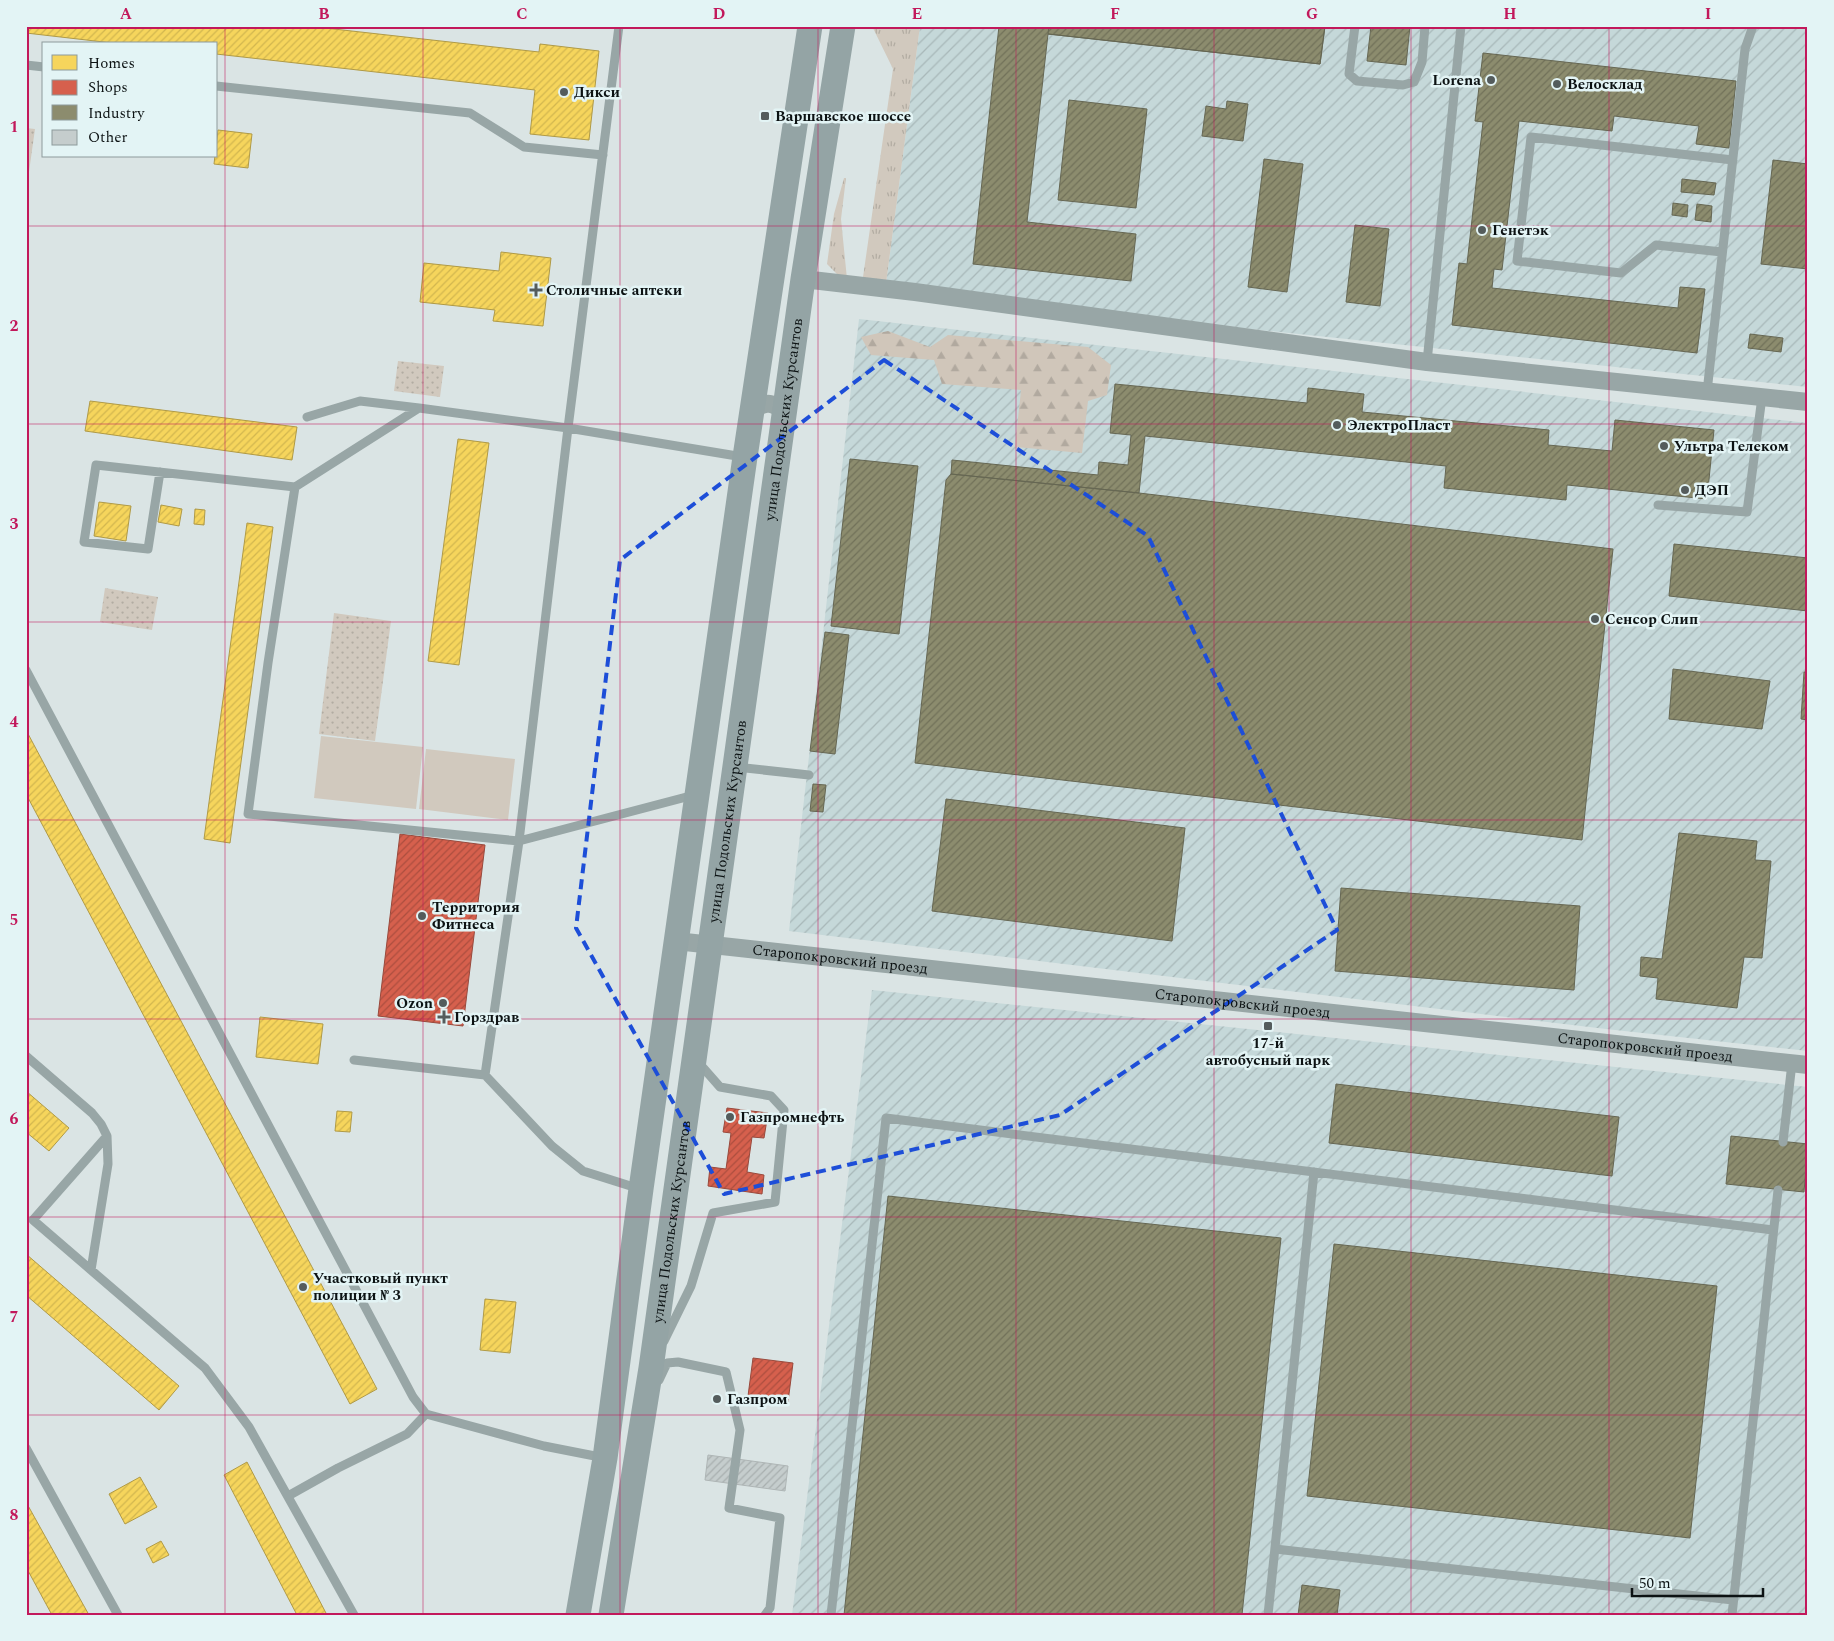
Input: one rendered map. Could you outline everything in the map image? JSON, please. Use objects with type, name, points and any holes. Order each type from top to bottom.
[{"type":"main road","name":"улица Подольских Курсантов","points":[[578,1615],[605,1458],[640,1189],[745,457],[810,26]]},
{"type":"main road","name":"улица Подольских Курсантов","points":[[611,1615],[651,1368],[803,279],[843,26]]},
{"type":"street","points":[[803,279],[915,292],[1427,362],[1808,402]]},
{"type":"street","points":[[764,331],[768,343],[778,349],[790,346],[796,335]]},
{"type":"street","points":[[751,418],[753,412],[758,407],[770,403],[781,410],[784,416],[784,423]]},
{"type":"street","name":"Старопокровский проезд","points":[[676,941],[1800,1064]]},
{"type":"lane","points":[[486,1075],[519,841],[568,428],[619,26]]},
{"type":"lane","points":[[1355,26],[1349,74],[1357,81],[1403,86],[1414,82],[1422,62],[1425,26]]},
{"type":"lane","points":[[1427,362],[1461,26]]},
{"type":"lane","points":[[1707,392],[1745,49],[1753,26]]},
{"type":"lane","points":[[26,65],[42,67]]},
{"type":"lane","points":[[218,86],[470,113],[524,147],[604,155]]},
{"type":"lane","points":[[1722,252],[1656,245],[1621,273],[1518,262],[1531,137],[1733,160]]},
{"type":"lane","points":[[1658,505],[1747,512],[1762,398]]},
{"type":"lane","points":[[307,417],[360,401],[568,428],[745,457]]},
{"type":"lane","points":[[160,472],[148,549],[84,542],[96,465],[160,472],[295,487],[419,408]]},
{"type":"lane","points":[[295,487],[268,663],[248,814],[519,841],[698,794]]},
{"type":"lane","points":[[26,670],[412,1397],[426,1414],[544,1446],[605,1458]]},
{"type":"lane","points":[[736,767],[809,775]]},
{"type":"lane","points":[[26,1056],[92,1112],[107,1136],[108,1164],[91,1270]]},
{"type":"lane","points":[[651,1368],[691,1286],[713,1213],[775,1202],[784,1110],[771,1096],[720,1087],[695,1058]]},
{"type":"lane","points":[[354,1060],[486,1075],[552,1146],[583,1171],[640,1189]]},
{"type":"lane","points":[[1783,1142],[1800,1064]]},
{"type":"lane","points":[[831,1615],[886,1118],[1773,1230]]},
{"type":"lane","points":[[107,1136],[33,1220],[205,1368],[249,1427],[354,1615]]},
{"type":"lane","points":[[1268,1615],[1314,1172]]},
{"type":"lane","points":[[1732,1615],[1778,1190]]},
{"type":"lane","points":[[645,1407],[668,1363],[678,1362],[726,1372],[740,1430],[729,1508],[780,1518],[770,1608],[765,1615]]},
{"type":"lane","points":[[288,1496],[338,1468],[407,1434],[426,1414]]},
{"type":"lane","points":[[26,1448],[118,1615]]},
{"type":"lane","points":[[1274,1549],[1733,1600]]},
{"type":"highlighted area","points":[[884,360],[1148,536],[1337,930],[1060,1115],[724,1194],[576,928],[620,560]]},
{"type":"shaded area","points":[[920,26],[1808,26],[1808,387],[885,291]]},
{"type":"shaded area","points":[[859,319],[1808,423],[1808,1051],[1606,1029],[789,931]]},
{"type":"shaded area","points":[[872,990],[1808,1087],[1808,1615],[792,1615]]},
{"type":"green space","points":[[872,26],[920,26],[885,291],[862,284],[893,69]]},
{"type":"green space","points":[[26,128],[35,129],[28,179],[26,179]]},
{"type":"green space","points":[[844,178],[846,178],[841,219],[847,279],[838,275],[827,264],[834,214]]},
{"type":"green space","points":[[888,331],[930,347],[948,335],[1088,347],[1111,365],[1107,395],[1088,401],[1082,453],[1015,447],[1021,390],[942,384],[934,360],[871,355],[861,337]]},
{"type":"green space","points":[[398,361],[444,366],[440,397],[394,391]]},
{"type":"green space","points":[[105,588],[158,597],[152,630],[100,622]]},
{"type":"green space","points":[[334,613],[391,621],[375,741],[319,734]]},
{"type":"green space","points":[[321,736],[423,747],[416,809],[314,798]]},
{"type":"green space","points":[[426,749],[515,759],[508,820],[419,809]]},
{"type":"building: Homes","points":[[26,26],[307,26],[539,52],[540,44],[599,51],[589,140],[530,134],[535,90],[218,54],[218,42],[104,42],[26,33]]},
{"type":"building: Homes","points":[[218,130],[252,134],[248,168],[214,164],[215,158],[218,158]]},
{"type":"building: Homes","points":[[501,252],[551,258],[543,326],[493,321],[495,310],[420,302],[424,263],[499,271]]},
{"type":"building: Homes","points":[[90,401],[297,427],[292,460],[85,431]]},
{"type":"building: Homes","points":[[458,439],[489,443],[459,665],[428,661]]},
{"type":"building: Homes","points":[[99,502],[131,506],[126,541],[94,536]]},
{"type":"building: Homes","points":[[161,505],[182,509],[179,526],[158,522]]},
{"type":"building: Homes","points":[[195,509],[205,510],[204,525],[194,524]]},
{"type":"building: Homes","points":[[247,523],[273,527],[230,843],[204,839]]},
{"type":"building: Homes","points":[[26,730],[377,1389],[350,1404],[26,794]]},
{"type":"building: Homes","points":[[260,1017],[323,1024],[318,1064],[256,1057]]},
{"type":"building: Homes","points":[[26,1091],[69,1128],[49,1151],[26,1132]]},
{"type":"building: Homes","points":[[337,1111],[352,1112],[350,1132],[335,1131]]},
{"type":"building: Homes","points":[[26,1254],[179,1386],[159,1410],[26,1295]]},
{"type":"building: Homes","points":[[485,1299],[516,1302],[510,1353],[480,1350]]},
{"type":"building: Homes","points":[[247,1462],[327,1615],[297,1615],[224,1475]]},
{"type":"building: Homes","points":[[140,1477],[157,1507],[125,1524],[109,1494]]},
{"type":"building: Homes","points":[[26,1502],[89,1615],[52,1615],[26,1567]]},
{"type":"building: Homes","points":[[161,1541],[169,1555],[153,1563],[146,1549]]},
{"type":"building: Shops","points":[[400,834],[485,845],[463,1026],[378,1016]]},
{"type":"building: Shops","points":[[727,1108],[768,1113],[764,1138],[752,1137],[747,1172],[764,1175],[762,1194],[708,1186],[710,1167],[726,1169],[731,1133],[723,1132]]},
{"type":"building: Shops","points":[[753,1358],[793,1363],[788,1402],[748,1396]]},
{"type":"building: Industry","points":[[999,26],[1325,26],[1320,64],[1048,34],[1027,222],[1136,234],[1131,281],[973,264]]},
{"type":"building: Industry","points":[[1049,26],[1325,26],[1320,64],[1048,34]]},
{"type":"building: Industry","points":[[1371,26],[1410,26],[1406,65],[1367,61]]},
{"type":"building: Industry","points":[[1483,53],[1736,81],[1729,148],[1696,144],[1699,126],[1614,116],[1612,131],[1519,121],[1502,270],[1494,269],[1492,288],[1678,308],[1680,287],[1705,289],[1697,353],[1452,325],[1459,263],[1467,264],[1483,122],[1475,121]]},
{"type":"building: Industry","points":[[1069,100],[1147,109],[1136,208],[1058,200]]},
{"type":"building: Industry","points":[[1227,101],[1248,104],[1243,141],[1202,136],[1206,106],[1226,109]]},
{"type":"building: Industry","points":[[1264,159],[1303,164],[1287,292],[1248,287]]},
{"type":"building: Industry","points":[[1773,160],[1808,164],[1808,269],[1761,264]]},
{"type":"building: Industry","points":[[1682,179],[1716,183],[1714,195],[1681,192]]},
{"type":"building: Industry","points":[[1673,203],[1688,205],[1687,217],[1672,215]]},
{"type":"building: Industry","points":[[1697,204],[1712,206],[1711,222],[1695,220]]},
{"type":"building: Industry","points":[[1355,225],[1389,229],[1380,306],[1346,302]]},
{"type":"building: Industry","points":[[1750,334],[1783,338],[1781,352],[1748,348]]},
{"type":"building: Industry","points":[[1115,384],[1307,403],[1308,388],[1364,394],[1362,412],[1549,430],[1548,445],[1612,451],[1615,420],[1714,430],[1707,499],[1567,485],[1566,500],[1444,488],[1446,466],[1145,436],[1139,493],[951,474],[952,460],[1098,475],[1099,462],[1128,465],[1131,435],[1110,433]]},
{"type":"building: Industry","points":[[850,459],[918,466],[899,634],[831,626]]},
{"type":"building: Industry","points":[[951,474],[1139,493],[1613,549],[1582,840],[915,763],[946,480]]},
{"type":"building: Industry","points":[[1674,544],[1808,558],[1808,611],[1669,596]]},
{"type":"building: Industry","points":[[825,632],[849,635],[835,754],[810,751]]},
{"type":"building: Industry","points":[[1673,669],[1770,681],[1762,729],[1669,719]]},
{"type":"building: Industry","points":[[1804,672],[1808,672],[1808,720],[1801,719]]},
{"type":"building: Industry","points":[[813,784],[826,785],[823,812],[810,811]]},
{"type":"building: Industry","points":[[946,799],[1185,828],[1172,941],[932,911]]},
{"type":"building: Industry","points":[[1679,833],[1757,841],[1755,860],[1771,861],[1762,958],[1744,957],[1737,1008],[1656,999],[1658,978],[1640,976],[1641,957],[1662,959]]},
{"type":"building: Industry","points":[[1341,888],[1580,906],[1574,990],[1335,971]]},
{"type":"building: Industry","points":[[1336,1084],[1619,1117],[1612,1176],[1329,1143]]},
{"type":"building: Industry","points":[[1731,1136],[1808,1144],[1804,1192],[1726,1184]]},
{"type":"building: Industry","points":[[888,1196],[1281,1238],[1242,1615],[844,1615]]},
{"type":"building: Industry","points":[[1334,1244],[1717,1286],[1690,1538],[1307,1496]]},
{"type":"building: Industry","points":[[1302,1585],[1340,1590],[1337,1615],[1298,1615]]},
{"type":"building: Other","points":[[708,1455],[788,1466],[785,1491],[705,1480]]},
{"type":"place","name":"Lorena","points":[[1491,80]]},
{"type":"place","name":"Велосклад","points":[[1557,84]]},
{"type":"place","name":"Дикси","points":[[564,92]]},
{"type":"place","name":"Варшавское шоссе","points":[[765,116]]},
{"type":"place","name":"Генетэк","points":[[1482,230]]},
{"type":"place","name":"Столичные аптеки","points":[[536,290]]},
{"type":"place","name":"ЭлектроПласт","points":[[1337,425]]},
{"type":"place","name":"Ультра Телеком","points":[[1664,446]]},
{"type":"place","name":"ДЭП","points":[[1685,490]]},
{"type":"place","name":"Сенсор Слип","points":[[1595,619]]},
{"type":"place","name":"Территория Фитнеса","points":[[422,916]]},
{"type":"place","name":"Ozon","points":[[443,1003]]},
{"type":"place","name":"Горздрав","points":[[444,1017]]},
{"type":"place","name":"17-й автобусный парк","points":[[1268,1026]]},
{"type":"place","name":"Газпромнефть","points":[[730,1117]]},
{"type":"place","name":"Участковый пункт полиции № 3","points":[[303,1287]]},
{"type":"place","name":"Газпром","points":[[717,1399]]}]
